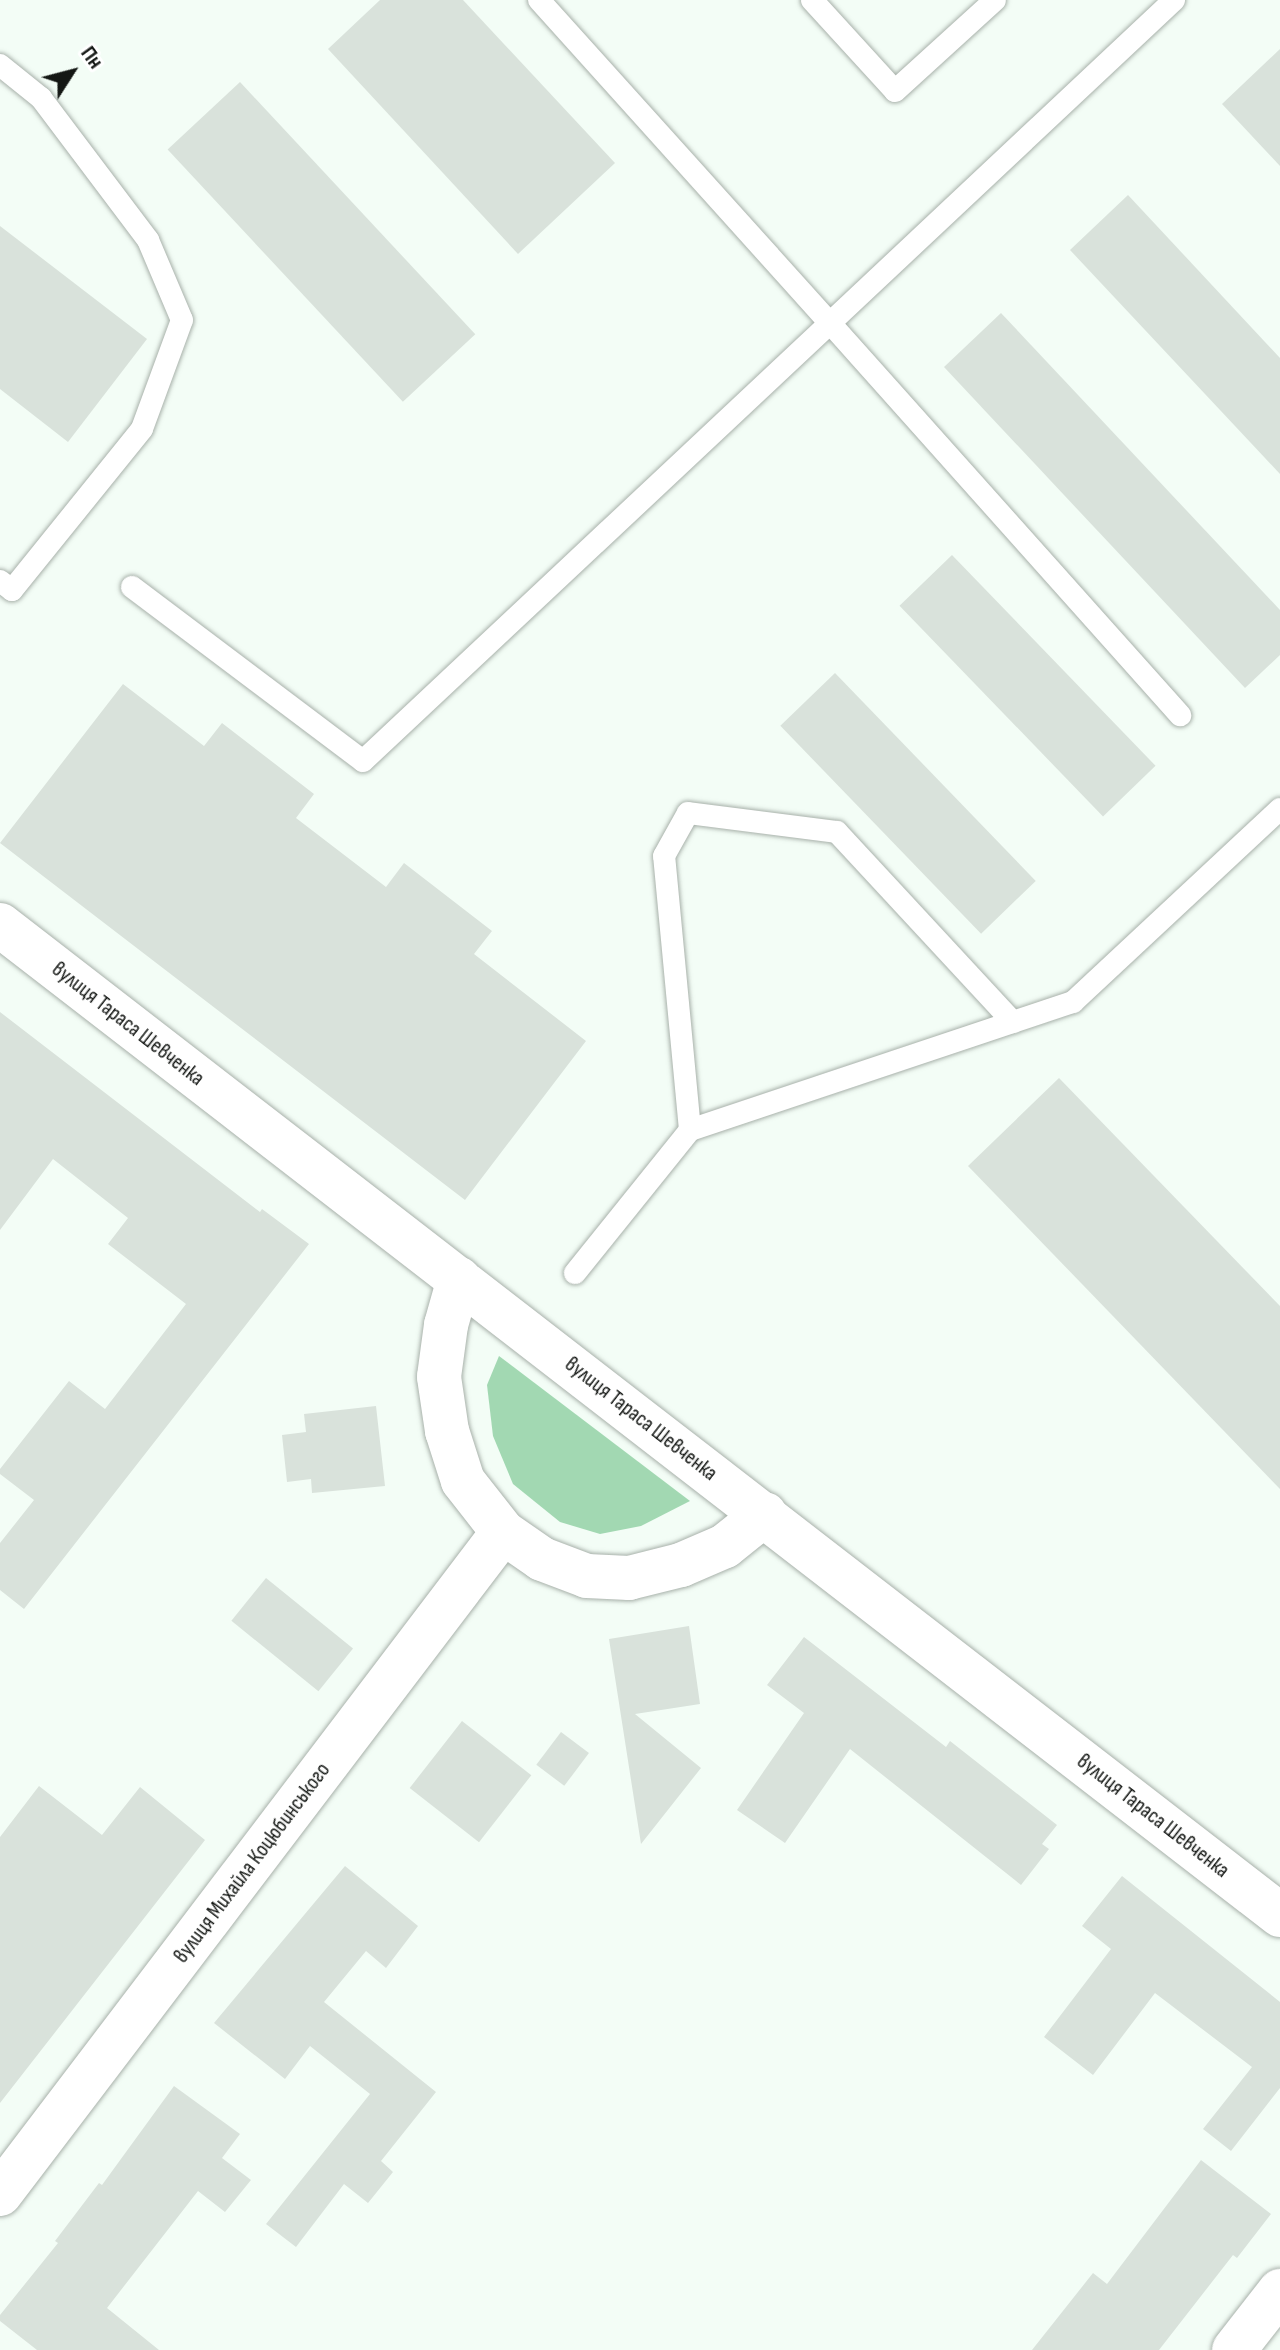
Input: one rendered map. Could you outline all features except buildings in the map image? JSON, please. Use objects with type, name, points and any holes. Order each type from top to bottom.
[{"type":"street","name":"вулиця Тараса Шевченка","points":[[0,925],[1280,1915]]},
{"type":"street","points":[[459,1279],[446,1325],[439,1377],[447,1431],[463,1481],[503,1532],[542,1559],[587,1576],[629,1578],[681,1565],[725,1546],[765,1514]]},
{"type":"street","name":"вулиця Михайла Коцюбинського","points":[[0,2194],[503,1532]]},
{"type":"street","points":[[1234,2350],[1280,2291]]},
{"type":"lane","points":[[539,0],[1180,715]]},
{"type":"lane","points":[[812,0],[895,91],[995,0]]},
{"type":"lane","points":[[132,587],[363,761],[1174,0]]},
{"type":"lane","points":[[0,65],[41,98],[148,240],[182,320],[142,429],[12,590],[0,581]]},
{"type":"lane","points":[[575,1273],[690,1130],[1073,1002],[1280,809]]},
{"type":"lane","points":[[690,1130],[664,856],[688,813],[837,832],[1013,1022]]},
{"type":"green space","points":[[499,1356],[690,1501],[641,1526],[600,1534],[560,1522],[513,1484],[493,1436],[487,1385]]}]
